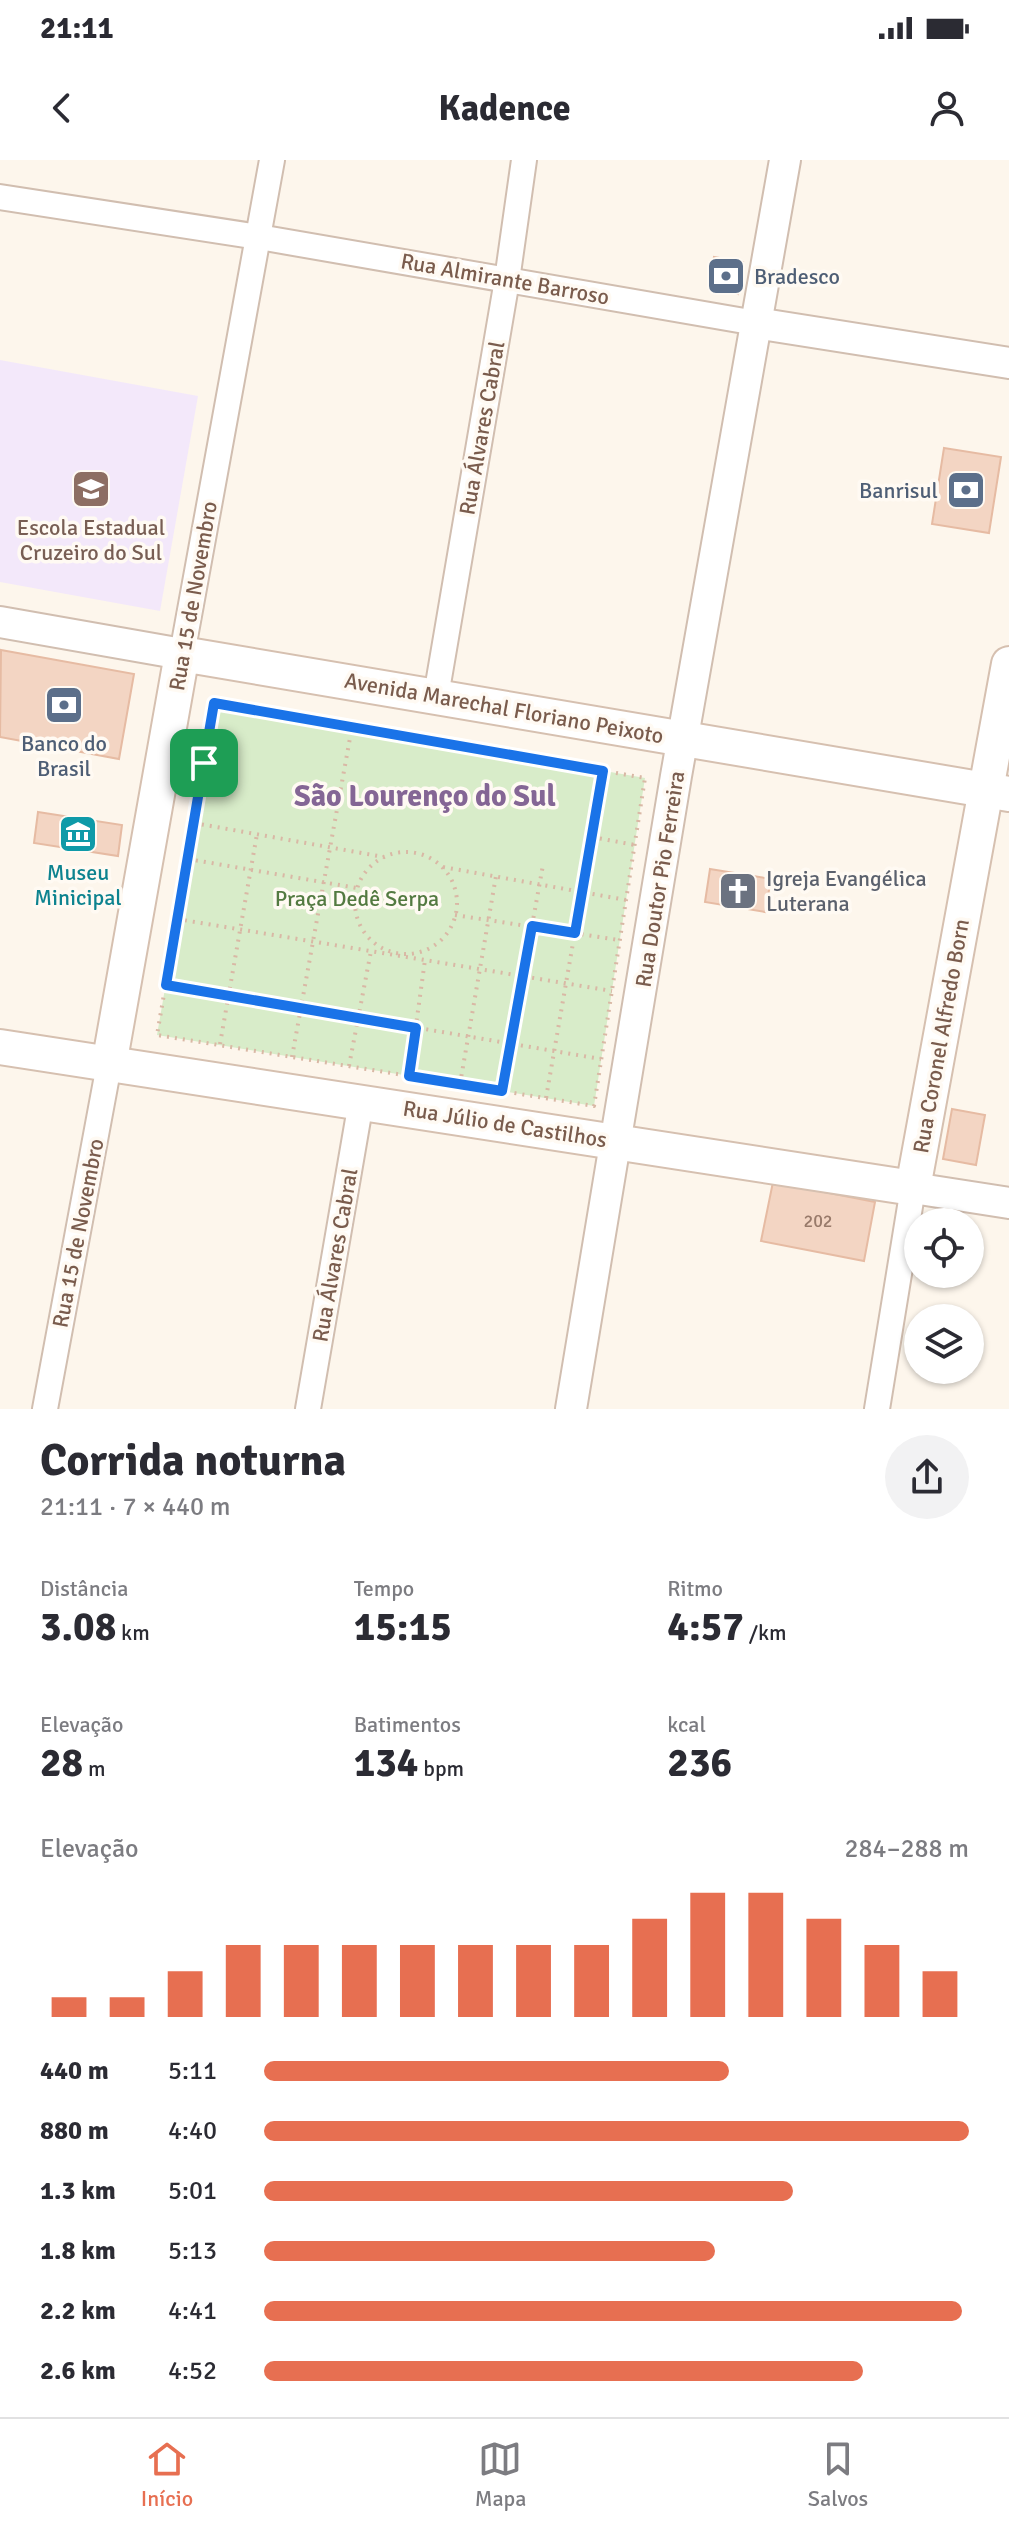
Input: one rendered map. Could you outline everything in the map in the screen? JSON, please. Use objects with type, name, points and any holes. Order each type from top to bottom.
[{"type":"main road","name":"Avenida Marechal Floriano Peixoto","points":[[182,654],[997,792]]},
{"type":"main road","name":"Rua 15 de Novembro","points":[[109,1065],[182,654]]},
{"type":"main road","name":"Rua Coronel Alfredo Born","points":[[913,1188],[997,792],[1009,664]]},
{"type":"main road","name":"Rua Júlio de Castilhos","points":[[0,1047],[913,1188]]},
{"type":"street","name":"Rua 15 de Novembro","points":[[182,654],[272,160]]},
{"type":"street","name":"Rua Álvares Cabral","points":[[436,696],[507,280],[524,160]]},
{"type":"street","name":"Rua Doutor Pio Ferreira","points":[[571,1409],[683,738],[785,160]]},
{"type":"street","name":"Rua Almirante Barroso","points":[[0,197],[259,237],[756,323],[1009,363]]},
{"type":"street","name":"Avenida Marechal Floriano Peixoto","points":[[0,622],[182,654]]},
{"type":"street","name":"Rua 15 de Novembro","points":[[45,1409],[109,1065]]},
{"type":"street","name":"Rua Álvares Cabral","points":[[308,1409],[361,1102]]},
{"type":"street","name":"Rua Júlio de Castilhos","points":[[913,1188],[1009,1203]]},
{"type":"street","name":"Rua Coronel Alfredo Born","points":[[877,1409],[913,1188]]},
{"type":"path","points":[[214,703],[352,727],[645,778],[594,1106],[157,1035],[214,703]]},
{"type":"path","points":[[292,1057],[352,727]]},
{"type":"path","points":[[546,1098],[603,771]]},
{"type":"path","points":[[194,823],[384,857]]},
{"type":"path","points":[[220,1045],[257,834]]},
{"type":"path","points":[[592,837],[635,845]]},
{"type":"path","points":[[401,852],[418,854],[433,860],[453,884],[457,899],[450,930],[440,942],[426,950],[409,954],[391,952],[376,945],[363,932],[356,916],[354,898],[369,867],[384,857],[401,852]]},
{"type":"path","points":[[188,859],[357,888]]},
{"type":"path","points":[[502,1091],[543,865]]},
{"type":"path","points":[[441,867],[626,900]]},
{"type":"path","points":[[460,1084],[496,876]]},
{"type":"path","points":[[455,915],[620,940]]},
{"type":"path","points":[[177,919],[612,991]]},
{"type":"path","points":[[349,1066],[371,951]]},
{"type":"path","points":[[409,1076],[425,960]]},
{"type":"path","points":[[166,985],[601,1059]]},
{"type":"shaded area","name":"Escola Estadual Cruzeiro do Sul","points":[[0,360],[198,396],[160,611],[0,582]]},
{"type":"green space","name":"Praça Dedê Serpa","points":[[214,703],[645,778],[594,1106],[157,1035]]},
{"type":"building","name":"Bradesco","points":[[714,257],[743,262],[738,294],[709,289]]},
{"type":"building","name":"Banrisul","points":[[944,448],[1001,457],[989,533],[932,524]]},
{"type":"building","name":"Banco do Brasil","points":[[1,650],[134,674],[119,759],[0,737]]},
{"type":"building","name":"Museu Minicipal","points":[[38,812],[122,825],[118,856],[34,843]]},
{"type":"building","name":"Igreja Evangélica Luterana","points":[[710,869],[771,879],[765,912],[705,902]]},
{"type":"building","points":[[952,1109],[985,1115],[976,1165],[943,1159]]},
{"type":"building","points":[[773,1182],[875,1202],[864,1261],[761,1241]]},
{"type":"place","name":"Bradesco","points":[[726,276]]},
{"type":"place","name":"Escola Estadual Cruzeiro do Sul","points":[[91,489]]},
{"type":"place","name":"Banrisul","points":[[966,490]]},
{"type":"place","name":"Banco do Brasil","points":[[64,705]]},
{"type":"place","name":"Museu Minicipal","points":[[78,834]]},
{"type":"place","name":"Igreja Evangélica Luterana","points":[[738,891]]},
{"type":"district","name":"São Lourenço do Sul","points":[[425,796]]},
{"type":"route","points":[[214,703],[603,771],[575,933],[532,926],[502,1091],[409,1076],[416,1028],[166,985],[204,763],[214,703]]}]
